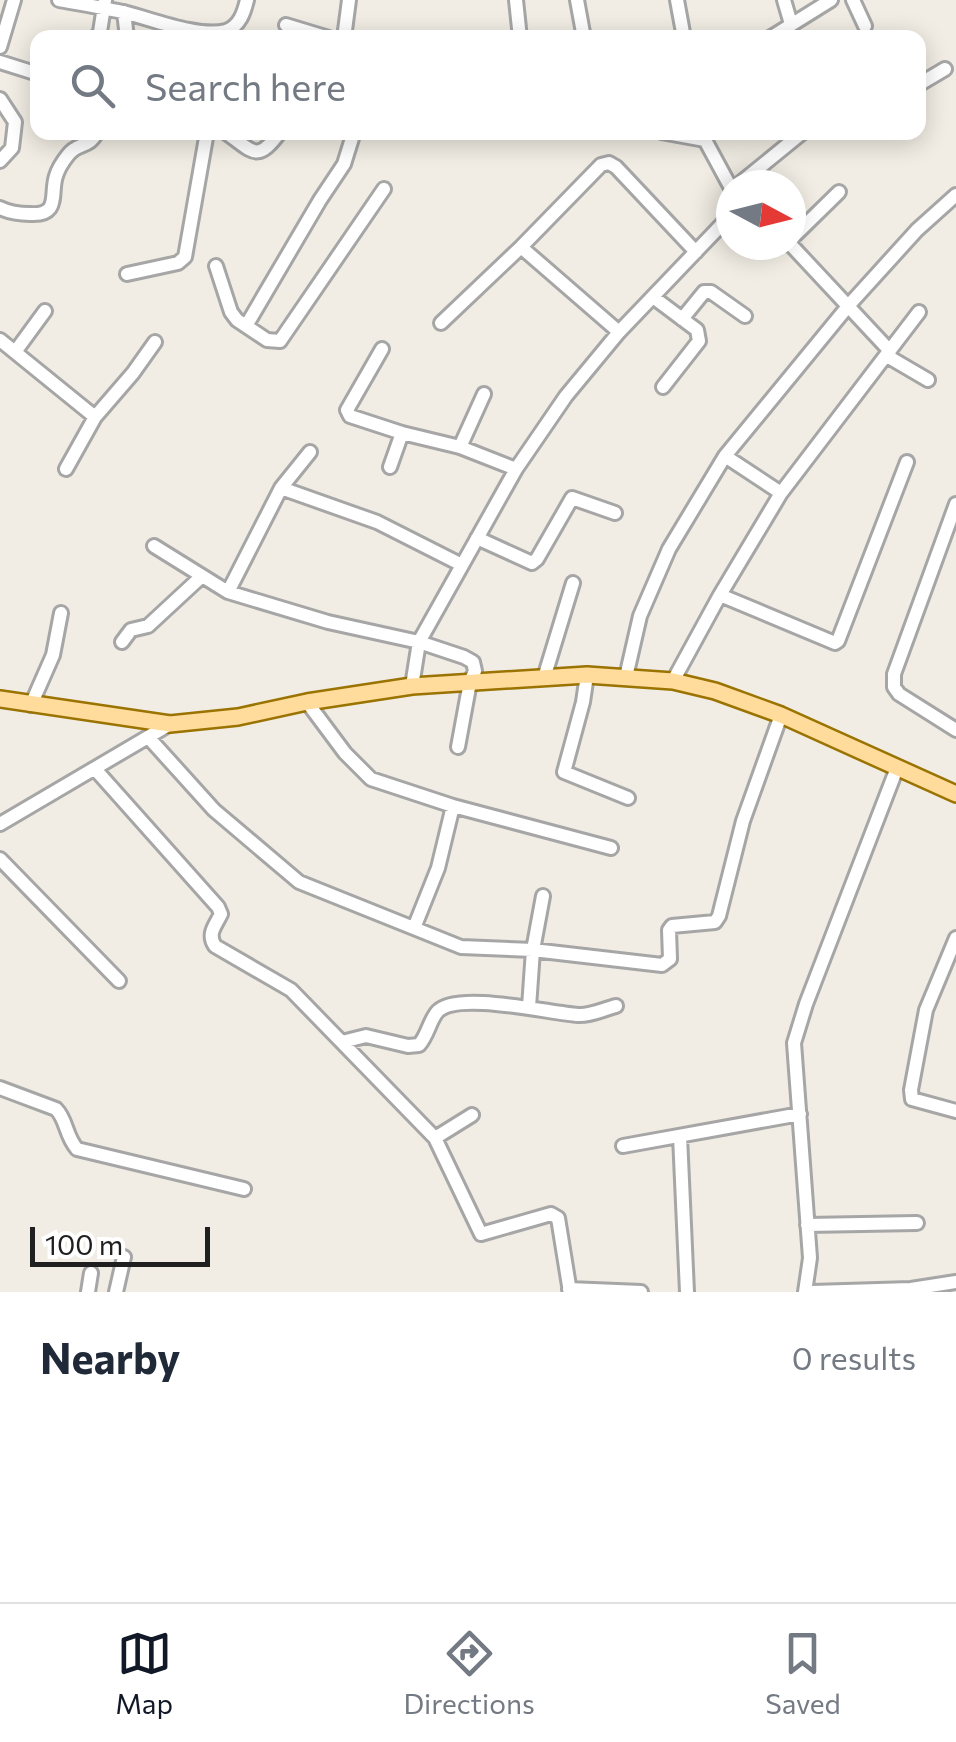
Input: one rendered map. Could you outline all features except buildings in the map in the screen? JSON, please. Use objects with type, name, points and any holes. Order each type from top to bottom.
[{"type":"main road","points":[[0,699],[170,724],[238,718],[307,702],[412,686],[587,675],[673,681],[781,715],[954,790]]},
{"type":"street","points":[[0,47],[14,0]]},
{"type":"street","points":[[58,0],[105,4],[192,30]]},
{"type":"street","points":[[228,30],[244,14],[247,0]]},
{"type":"street","points":[[345,30],[349,0]]},
{"type":"street","points":[[516,0],[519,30]]},
{"type":"street","points":[[577,0],[583,30]]},
{"type":"street","points":[[677,0],[683,30]]},
{"type":"street","points":[[784,0],[792,24]]},
{"type":"street","points":[[783,30],[831,0]]},
{"type":"street","points":[[852,0],[865,26]]},
{"type":"street","points":[[100,30],[105,4]]},
{"type":"street","points":[[124,12],[126,30]]},
{"type":"street","points":[[286,25],[303,30]]},
{"type":"street","points":[[0,62],[30,71]]},
{"type":"street","points":[[926,80],[945,70]]},
{"type":"street","points":[[0,99],[15,122],[12,148],[0,160]]},
{"type":"street","points":[[0,208],[38,215],[48,210],[56,197],[56,175],[69,153],[93,140]]},
{"type":"street","points":[[128,274],[178,264],[185,257],[207,140]]},
{"type":"street","points":[[237,140],[254,152],[262,152],[274,140]]},
{"type":"street","points":[[246,326],[344,164],[352,140]]},
{"type":"street","points":[[706,140],[722,170]]},
{"type":"street","points":[[756,170],[793,140]]},
{"type":"street","points":[[441,323],[600,165],[609,163],[616,167],[696,252]]},
{"type":"street","points":[[216,266],[230,312],[267,340],[280,341],[384,189]]},
{"type":"street","points":[[806,226],[839,192]]},
{"type":"street","points":[[626,677],[640,616],[669,548],[725,456],[849,305],[917,230],[956,195]]},
{"type":"street","points":[[412,686],[419,642],[516,468],[566,396],[619,332],[716,231]]},
{"type":"street","points":[[521,247],[619,332]]},
{"type":"street","points":[[806,258],[888,354],[928,380]]},
{"type":"street","points":[[682,319],[704,292],[712,292],[745,316]]},
{"type":"street","points":[[653,297],[698,330],[699,341],[663,388]]},
{"type":"street","points":[[14,352],[44,311]]},
{"type":"street","points":[[673,681],[782,493],[920,312]]},
{"type":"street","points":[[0,340],[95,417]]},
{"type":"street","points":[[66,469],[95,417],[155,342]]},
{"type":"street","points":[[382,349],[347,410],[350,416],[460,447],[516,468]]},
{"type":"street","points":[[460,447],[484,394]]},
{"type":"street","points":[[390,467],[402,433]]},
{"type":"street","points":[[228,592],[282,488],[310,452]]},
{"type":"street","points":[[725,456],[782,493]]},
{"type":"street","points":[[720,595],[834,643],[906,462]]},
{"type":"street","points":[[282,488],[377,522],[462,565]]},
{"type":"street","points":[[478,538],[532,563],[572,498],[615,512]]},
{"type":"street","points":[[956,504],[897,664],[894,687],[898,694],[956,730]]},
{"type":"street","points":[[154,546],[228,592],[328,622],[419,642],[473,662],[475,671],[458,747]]},
{"type":"street","points":[[122,642],[132,630],[148,626],[202,576]]},
{"type":"street","points":[[544,678],[573,583]]},
{"type":"street","points":[[31,705],[53,655],[61,613]]},
{"type":"street","points":[[587,675],[564,772],[628,798]]},
{"type":"street","points":[[307,702],[345,752],[371,778],[453,806],[611,848]]},
{"type":"street","points":[[149,738],[214,810],[299,882],[461,947],[533,950],[662,965],[670,959],[672,926],[716,922],[720,916],[743,821],[781,715]]},
{"type":"street","points":[[0,824],[170,724]]},
{"type":"street","points":[[897,768],[794,1043],[810,1258],[809,1292],[911,1290],[956,1282]]},
{"type":"street","points":[[95,769],[218,907],[221,914],[211,934],[215,946],[291,990],[435,1138],[481,1234],[551,1214],[558,1218],[570,1290],[641,1292]]},
{"type":"street","points":[[414,928],[438,868],[453,806]]},
{"type":"street","points":[[0,859],[119,981]]},
{"type":"street","points":[[529,1008],[542,896]]},
{"type":"street","points":[[956,938],[926,1010],[910,1090],[912,1099],[956,1110]]},
{"type":"street","points":[[342,1042],[366,1036],[420,1045],[438,1011],[451,1004],[529,1008],[582,1016],[616,1006]]},
{"type":"street","points":[[0,1088],[56,1109],[69,1140],[78,1149],[244,1189]]},
{"type":"street","points":[[623,1146],[800,1114]]},
{"type":"street","points":[[435,1138],[472,1115]]},
{"type":"street","points":[[680,1136],[688,1292]]},
{"type":"street","points":[[808,1225],[917,1223]]},
{"type":"street","points":[[116,1292],[124,1257]]},
{"type":"street","points":[[88,1292],[91,1273]]}]
